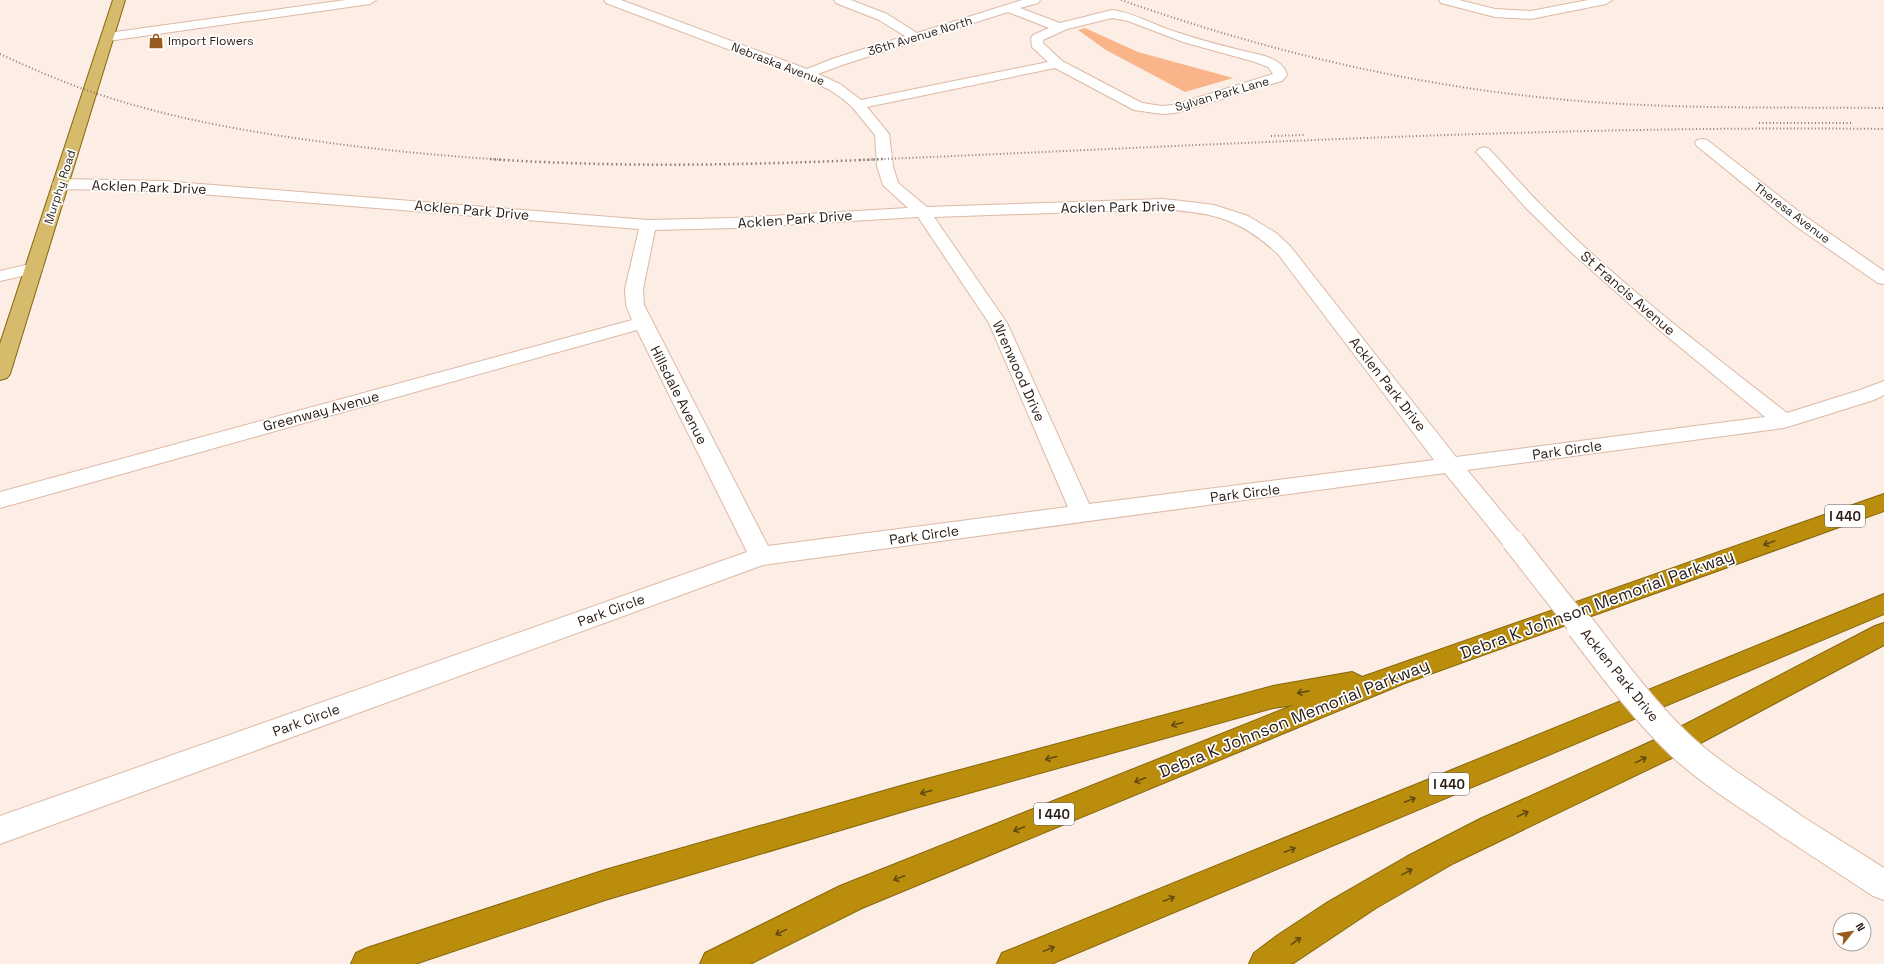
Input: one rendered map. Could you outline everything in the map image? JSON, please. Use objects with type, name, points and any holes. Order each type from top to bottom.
[{"type":"highway","name":"Debra K Johnson Memorial Parkway","points":[[716,964],[851,897],[1396,675],[1884,502]]},
{"type":"highway","name":"I 440","points":[[1013,964],[1884,604]]},
{"type":"highway","points":[[1265,964],[1304,935],[1346,908],[1421,864],[1732,716],[1884,633]]},
{"type":"highway","points":[[367,964],[605,885],[908,797],[1273,697],[1396,675]]},
{"type":"main road","name":"Murphy Road","points":[[0,374],[119,0]]},
{"type":"street","points":[[108,37],[370,0]]},
{"type":"street","name":"Nebraska Avenue","points":[[610,0],[807,74],[835,87],[858,105],[882,134],[885,166],[890,185]]},
{"type":"street","points":[[840,0],[883,17],[915,37]]},
{"type":"street","name":"36th Avenue North","points":[[807,74],[837,62],[1034,0]]},
{"type":"street","points":[[1445,0],[1495,13],[1531,15],[1606,0]]},
{"type":"street","points":[[1008,8],[1038,18],[1060,28]]},
{"type":"street","name":"Sylvan Park Lane","points":[[1112,14],[1122,15],[1145,26],[1170,34],[1260,58],[1273,64],[1279,71],[1280,75],[1277,78],[1183,107],[1162,110],[1140,106],[1057,64],[1037,44],[1036,38],[1060,28],[1112,14]]},
{"type":"street","points":[[858,105],[1057,64]]},
{"type":"street","name":"Theresa Avenue","points":[[1702,142],[1800,221],[1884,279]]},
{"type":"street","name":"St Francis Avenue","points":[[1484,152],[1549,222],[1636,302],[1784,421]]},
{"type":"street","name":"Acklen Park Drive","points":[[60,184],[163,186],[648,225],[734,223],[869,214],[1162,204],[1204,207],[1226,212],[1253,225],[1269,235],[1284,250],[1451,466],[1466,482],[1634,695],[1659,724],[1678,743],[1706,766],[1790,825],[1884,885]]},
{"type":"street","points":[[869,214],[890,185]]},
{"type":"street","name":"Wrenwood Drive","points":[[890,185],[923,212],[998,323],[1082,514]]},
{"type":"street","name":"Hillsdale Avenue","points":[[648,225],[634,289],[635,305],[761,556]]},
{"type":"street","points":[[0,276],[34,268]]},
{"type":"street","name":"Greenway Avenue","points":[[0,500],[643,323]]},
{"type":"street","name":"Park Circle","points":[[0,830],[761,556],[1784,421],[1867,395],[1884,387]]},
{"type":"shaded area","points":[[1085,28],[1138,52],[1233,78],[1185,92],[1106,50],[1078,30]]},
{"type":"railway","points":[[1121,0],[1240,38],[1300,54],[1421,80],[1483,90],[1544,98],[1642,105],[1884,108]]},
{"type":"railway","points":[[0,54],[58,79],[107,97],[136,106],[196,120],[286,137],[411,152],[498,160]]},
{"type":"railway","points":[[1759,123],[1851,123]]},
{"type":"railway","points":[[868,160],[1500,133],[1628,130],[1884,129]]},
{"type":"railway","points":[[1271,136],[1305,135]]},
{"type":"railway","points":[[490,159],[498,160]]},
{"type":"railway","points":[[868,160],[884,159]]},
{"type":"railway","points":[[498,160],[637,165],[785,163],[868,160]]},
{"type":"railway","points":[[498,160],[506,160]]},
{"type":"railway","points":[[860,160],[868,160]]},
{"type":"place","name":"Import Flowers","points":[[156,41]]}]
